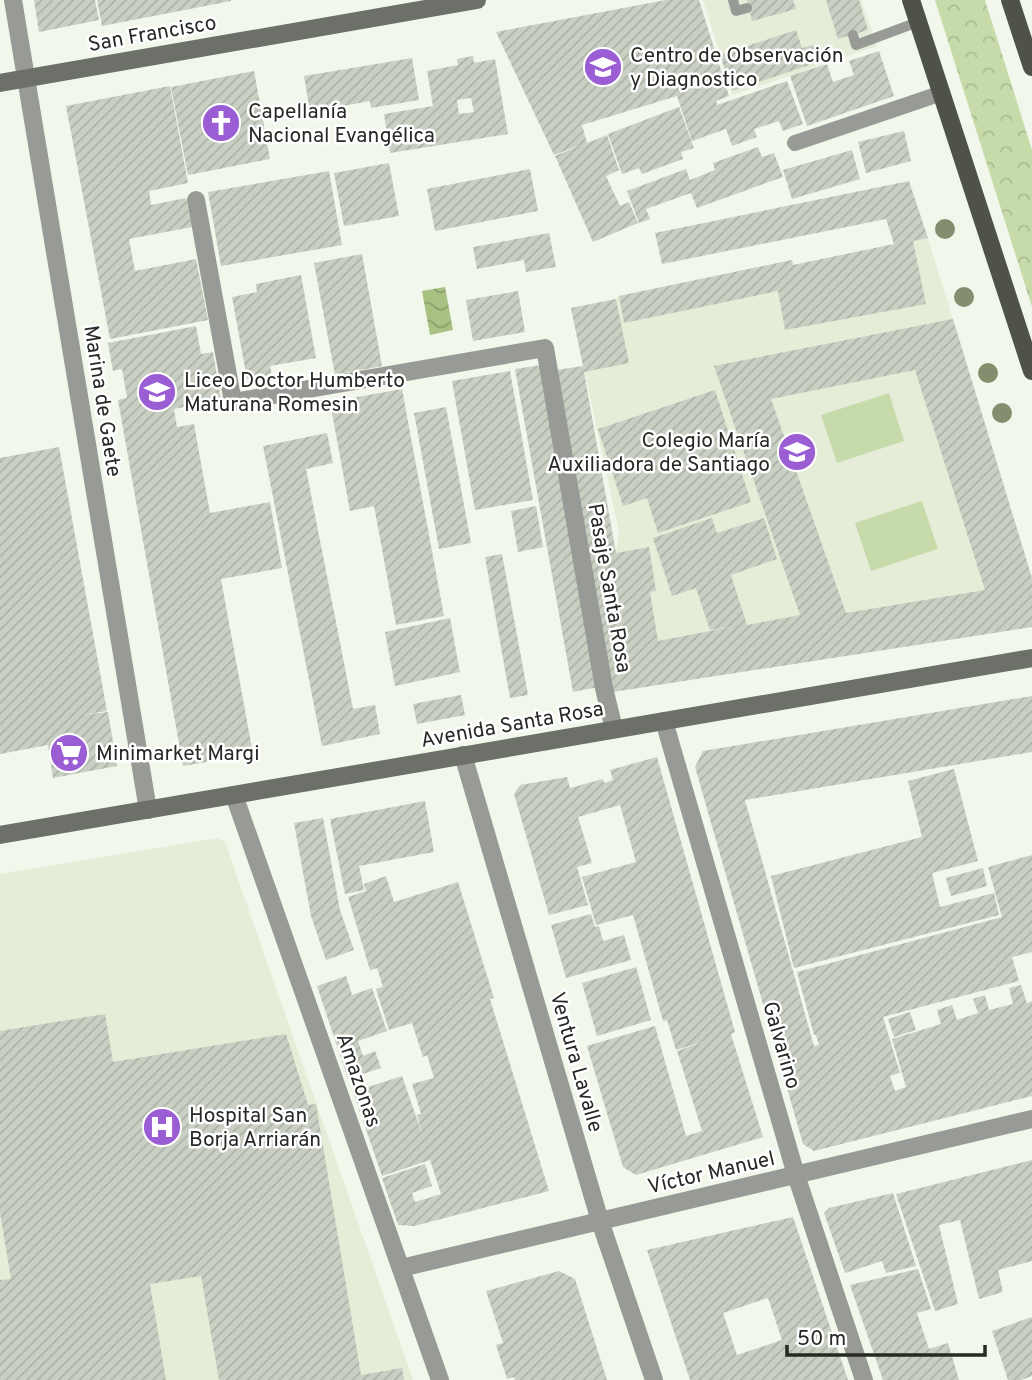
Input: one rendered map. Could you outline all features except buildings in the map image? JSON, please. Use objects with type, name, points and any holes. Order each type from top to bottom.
[{"type":"main road","name":"San Francisco","points":[[0,83],[477,0]]},
{"type":"main road","points":[[911,0],[1032,371]]},
{"type":"main road","points":[[1010,0],[1031,63]]},
{"type":"main road","name":"Avenida Santa Rosa","points":[[0,835],[1032,658]]},
{"type":"street","name":"Marina de Gaete","points":[[13,0],[148,810]]},
{"type":"street","points":[[795,143],[942,93]]},
{"type":"street","name":"Pasaje Santa Rosa","points":[[196,200],[233,402],[545,348],[604,688],[614,729]]},
{"type":"street","name":"Galvarino","points":[[664,721],[796,1175],[864,1380]]},
{"type":"street","name":"Ventura Lavalle","points":[[463,755],[600,1221],[654,1380]]},
{"type":"street","name":"Amazonas","points":[[234,795],[440,1380]]},
{"type":"street","name":"Víctor Manuel","points":[[401,1268],[1032,1119]]},
{"type":"lane","points":[[733,0],[736,11],[747,8]]},
{"type":"lane","points":[[853,35],[856,45],[918,22]]},
{"type":"shaded area","points":[[703,0],[861,0],[877,46],[733,95]]},
{"type":"shaded area","name":"Colegio María Auxiliadora de Santiago","points":[[928,238],[1032,578],[641,686],[616,553],[619,532],[571,308],[792,260],[793,265]]},
{"type":"shaded area","name":"Hospital San Borja Arriarán","points":[[218,838],[225,842],[413,1380],[0,1380],[0,874]]},
{"type":"green space","points":[[935,0],[985,0],[1032,150],[1032,307]]},
{"type":"green space","points":[[889,393],[904,441],[837,463],[821,415]]},
{"type":"green space","points":[[922,501],[938,549],[871,571],[855,523]]},
{"type":"water","points":[[445,287],[453,330],[430,335],[422,291]]},
{"type":"place","name":"Centro de Observación y Diagnostico","points":[[603,67]]},
{"type":"place","name":"Capellanía Nacional Evangélica","points":[[221,123]]},
{"type":"place","name":"Liceo Doctor Humberto Maturana Romesin","points":[[157,392]]},
{"type":"place","name":"Colegio María Auxiliadora de Santiago","points":[[797,452]]},
{"type":"place","name":"Minimarket Margi","points":[[69,753]]},
{"type":"place","name":"Hospital San Borja Arriarán","points":[[162,1127]]}]
